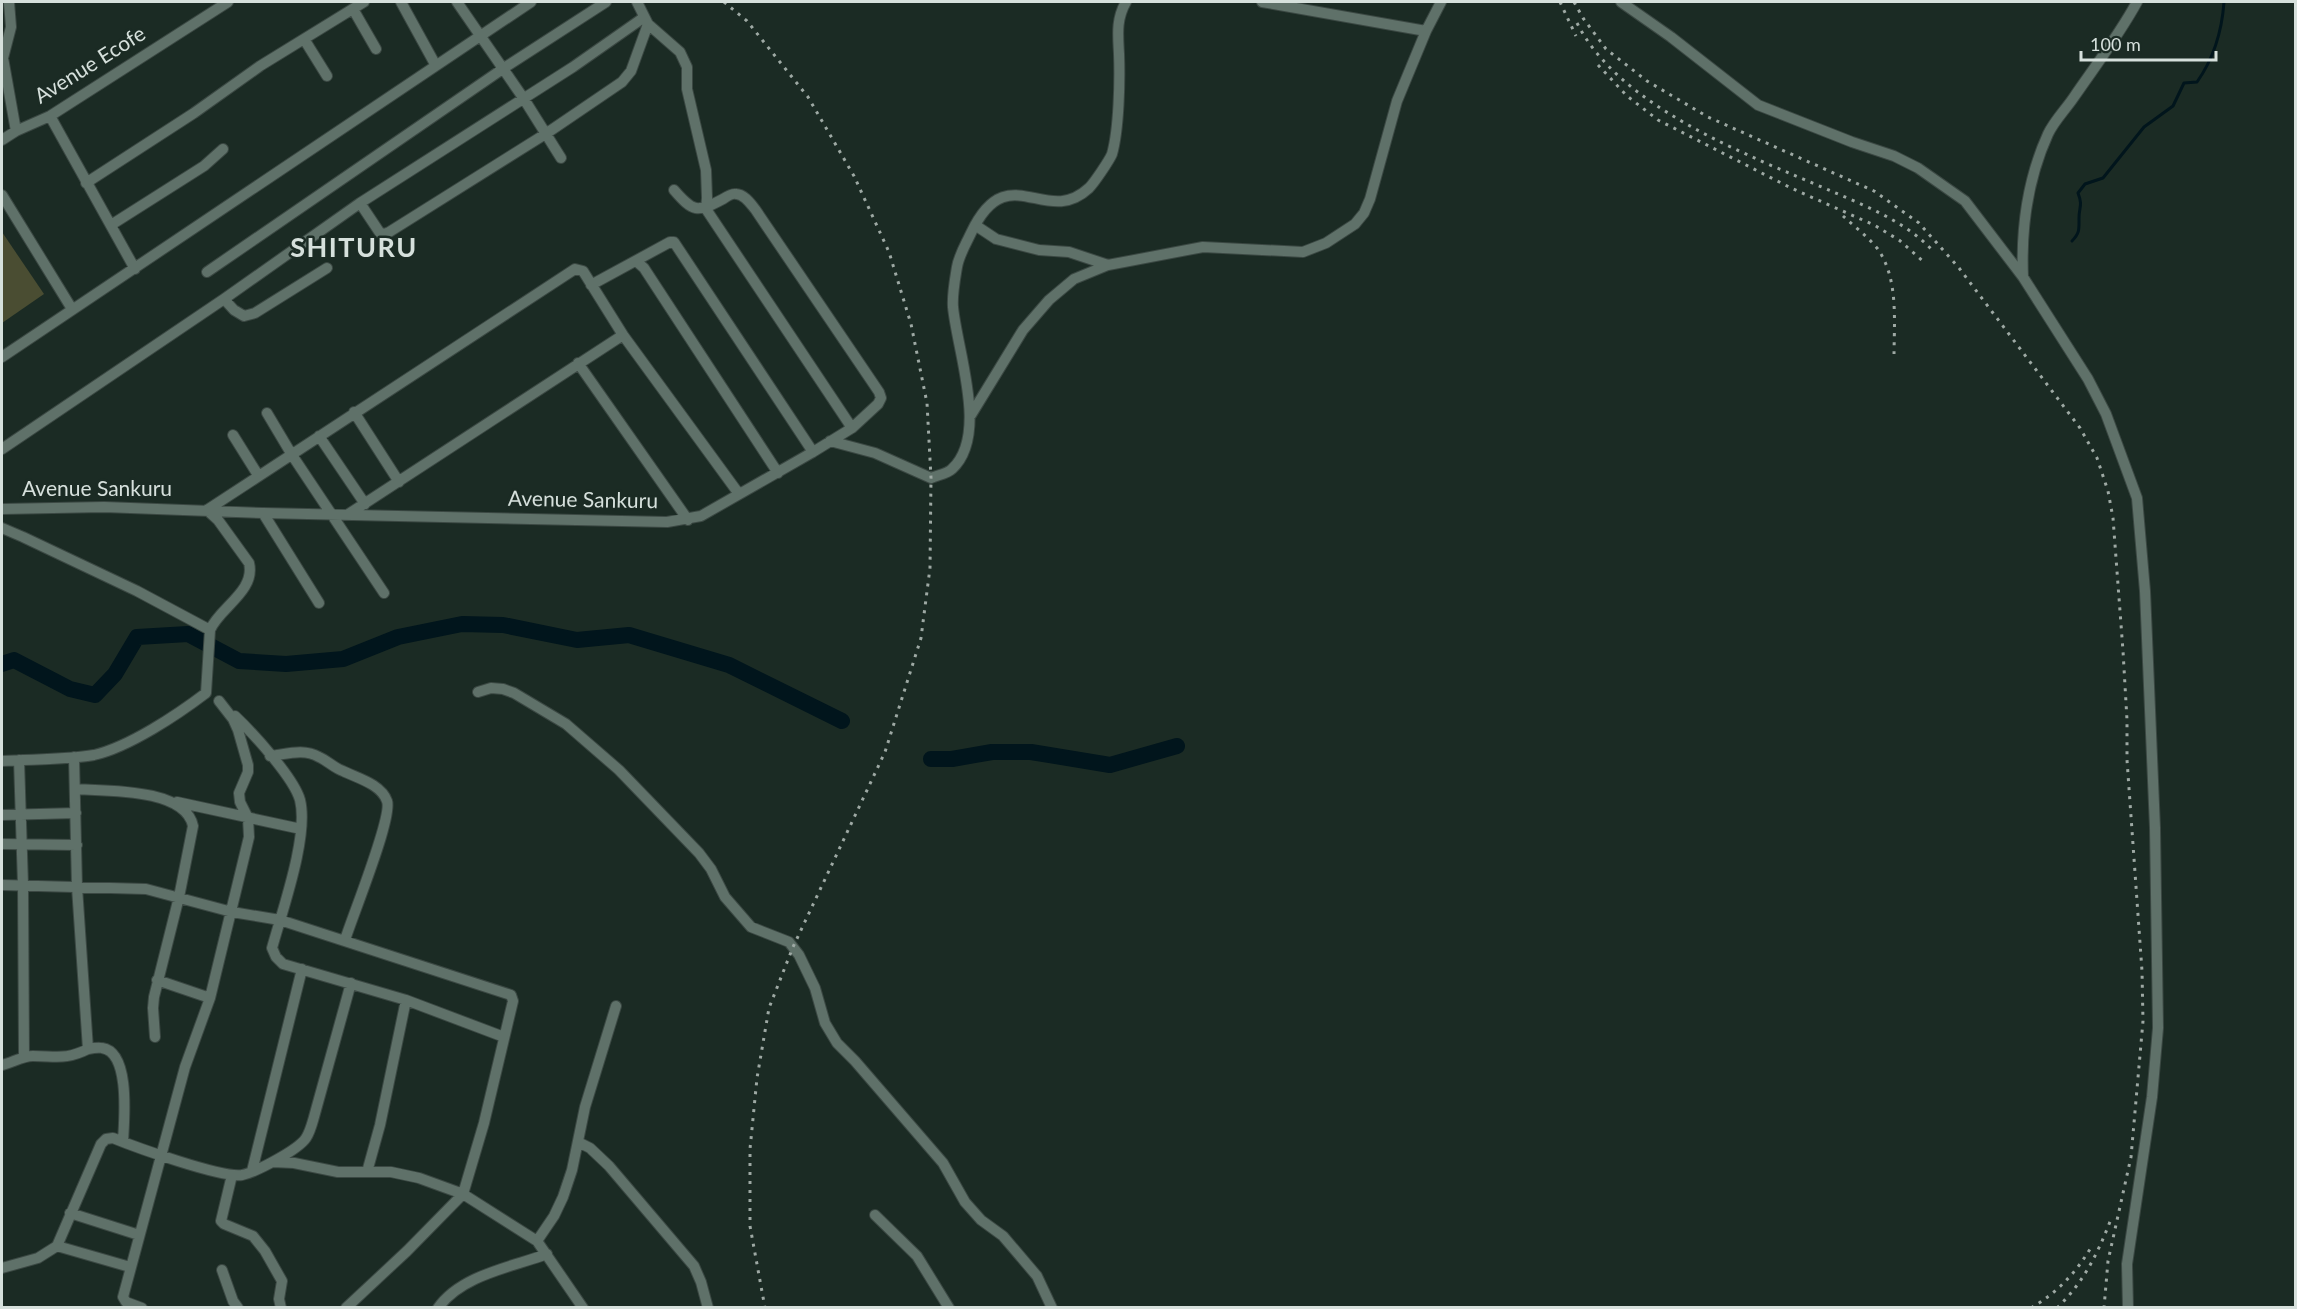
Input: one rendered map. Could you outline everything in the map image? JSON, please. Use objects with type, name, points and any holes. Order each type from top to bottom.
[{"type":"street","points":[[9,2],[11,27],[3,58],[16,131]]},
{"type":"street","name":"Avenue Ecofe","points":[[2,140],[50,116],[228,2]]},
{"type":"street","points":[[86,183],[194,113],[260,66],[364,2]]},
{"type":"street","points":[[401,2],[435,64]]},
{"type":"street","points":[[457,2],[504,68],[561,158]]},
{"type":"street","points":[[2,357],[435,64],[531,2]]},
{"type":"street","points":[[207,272],[504,68],[606,2]]},
{"type":"street","points":[[637,2],[646,21],[680,52],[687,67],[687,89],[706,170],[706,209],[852,428]]},
{"type":"street","points":[[830,441],[875,453],[931,478],[951,471],[965,453],[971,415],[953,305],[957,263],[975,225],[984,212],[997,200],[1012,194],[1025,195],[1046,202],[1066,202],[1089,188],[1111,155],[1118,108],[1117,24],[1126,2]]},
{"type":"street","points":[[1262,2],[1426,31]]},
{"type":"street","points":[[971,415],[1023,330],[1049,300],[1074,279],[1108,265],[1203,247],[1303,252],[1326,243],[1355,224],[1364,213],[1370,198],[1397,101],[1426,31],[1441,2]]},
{"type":"street","points":[[1621,2],[1671,37],[1758,105],[1894,156],[1918,168],[1965,201],[2023,277],[2088,379],[2106,414],[2137,498],[2145,591],[2155,828],[2159,1004],[2152,1097],[2127,1264],[2128,1308]]},
{"type":"street","points":[[2023,277],[2022,242],[2027,205],[2036,166],[2049,132],[2109,48],[2138,2]]},
{"type":"street","points":[[352,9],[376,49]]},
{"type":"street","points":[[2,449],[224,299],[360,203],[646,21]]},
{"type":"street","points":[[360,203],[380,233],[386,234],[547,133],[622,82],[631,71],[646,21]]},
{"type":"street","points":[[304,39],[327,76]]},
{"type":"street","points":[[50,116],[135,269]]},
{"type":"street","points":[[111,225],[204,165],[223,149]]},
{"type":"street","points":[[674,190],[692,208],[706,209]]},
{"type":"street","name":"Avenue Sankuru","points":[[2,509],[104,507],[667,522],[701,516],[852,428],[878,404],[881,398],[755,209],[743,196],[736,194],[729,196],[706,209]]},
{"type":"street","points":[[2,195],[72,309]]},
{"type":"street","points":[[975,225],[996,239],[1039,250],[1069,252],[1108,265]]},
{"type":"street","points":[[591,285],[670,242],[675,242],[813,452]]},
{"type":"street","points":[[636,261],[644,268],[778,472]]},
{"type":"street","points":[[224,299],[234,310],[244,316],[255,314],[327,268]]},
{"type":"street","points":[[206,693],[210,630],[213,622],[233,603],[246,582],[250,568],[249,563],[218,520],[207,510],[575,269],[583,271],[623,335],[739,494]]},
{"type":"street","points":[[347,514],[623,335]]},
{"type":"street","points":[[578,363],[688,520]]},
{"type":"street","points":[[354,412],[399,482]]},
{"type":"street","points":[[267,413],[292,455],[384,593]]},
{"type":"street","points":[[233,435],[258,475]]},
{"type":"street","points":[[319,436],[364,504]]},
{"type":"street","points":[[263,513],[319,603]]},
{"type":"street","points":[[2,528],[137,591],[210,630]]},
{"type":"street","points":[[478,692],[491,688],[514,693],[566,724],[619,770],[699,853],[711,869],[725,897],[751,927],[789,942],[799,955],[815,988],[825,1023],[837,1043],[943,1163],[965,1202],[981,1220],[1003,1236],[1037,1276],[1052,1308]]},
{"type":"street","points":[[206,693],[219,701],[241,722],[291,782],[299,798],[302,814],[301,829],[272,948],[276,957],[283,964],[406,1000],[504,1036]]},
{"type":"street","points":[[2,761],[74,757],[107,750],[153,729],[206,693]]},
{"type":"street","points":[[142,1308],[126,1302],[123,1297],[185,1068],[210,998],[249,837],[248,818],[240,802],[239,793],[248,772],[248,765],[238,730],[233,719],[219,701]]},
{"type":"street","points":[[270,756],[305,751],[316,755],[334,768],[372,784],[388,802],[385,829],[345,940]]},
{"type":"street","points":[[74,757],[77,887],[88,1048]]},
{"type":"street","points":[[19,760],[23,885],[24,1057]]},
{"type":"street","points":[[75,789],[162,798],[301,829]]},
{"type":"street","points":[[155,1037],[153,1008],[157,980],[179,897],[193,826],[189,813],[162,798]]},
{"type":"street","points":[[2,815],[76,813]]},
{"type":"street","points":[[2,843],[77,845]]},
{"type":"street","points":[[2,885],[146,889],[232,912],[280,920],[511,995],[513,1001],[484,1123],[463,1194],[346,1308]]},
{"type":"street","points":[[252,1171],[302,969]]},
{"type":"street","points":[[157,980],[210,998]]},
{"type":"street","points":[[2,1268],[38,1258],[57,1246],[101,1144],[106,1139],[113,1138],[232,1175],[252,1171],[297,1149],[306,1138],[314,1117],[351,983]]},
{"type":"street","points":[[367,1172],[380,1125],[406,1000]]},
{"type":"street","points":[[537,1241],[564,1197],[585,1107],[616,1006]]},
{"type":"street","points":[[2,1065],[24,1057],[72,1056],[88,1048],[103,1048],[110,1051],[121,1067],[123,1142]]},
{"type":"street","points":[[578,1142],[590,1148],[609,1166],[694,1266],[708,1308]]},
{"type":"street","points":[[270,1162],[294,1163],[327,1171],[391,1172],[419,1178],[463,1194],[537,1241],[583,1308]]},
{"type":"street","points":[[232,1175],[222,1221],[224,1224],[253,1236],[266,1251],[282,1281],[279,1299],[281,1308]]},
{"type":"street","points":[[70,1213],[139,1236]]},
{"type":"street","points":[[875,1215],[917,1256],[949,1308]]},
{"type":"street","points":[[57,1246],[130,1267]]},
{"type":"street","points":[[438,1308],[457,1289],[481,1277],[547,1254]]},
{"type":"street","points":[[222,1270],[238,1308]]},
{"type":"green space","points":[[2,232],[44,294],[2,323]]},
{"type":"waterway","points":[[2072,241],[2079,228],[2081,204],[2078,193],[2085,184],[2103,178],[2144,127],[2173,106],[2184,83],[2197,82],[2216,44],[2224,2]]},
{"type":"waterway","points":[[2,664],[14,660],[70,689],[95,695],[115,674],[137,637],[188,634],[239,661],[286,664],[343,659],[398,637],[462,624],[503,625],[577,640],[629,635],[729,665],[842,721]]},
{"type":"waterway","points":[[931,759],[952,759],[992,752],[1031,752],[1110,765],[1177,746]]},
{"type":"railway","points":[[724,2],[747,21],[808,97],[854,176],[889,252],[911,324],[927,403],[931,478],[930,568],[921,638],[885,752],[793,947],[769,1008],[757,1078],[750,1149],[750,1226],[765,1308]]},
{"type":"railway","points":[[1560,2],[1576,36]]},
{"type":"railway","points":[[1574,2],[1606,49],[1647,81],[1708,117],[1874,191],[1919,223],[1959,268],[2080,428],[2097,458],[2108,491],[2113,518],[2123,651],[2127,760],[2142,971],[2143,1021],[2131,1157],[2108,1261],[2104,1308]]},
{"type":"railway","points":[[1577,23],[1597,53],[1623,80],[1654,104],[1689,125],[1762,162],[1885,216],[1910,231],[1932,250]]},
{"type":"railway","points":[[1598,65],[1627,96],[1658,120],[1791,188],[1874,225],[1899,240],[1924,262]]},
{"type":"railway","points":[[1843,216],[1877,248],[1889,273],[1894,301],[1894,357]]},
{"type":"railway","points":[[2057,1308],[2075,1288],[2089,1266],[2111,1219]]},
{"type":"railway","points":[[2031,1308],[2066,1280],[2093,1244]]},
{"type":"district","name":"SHITURU","points":[[354,248]]}]
